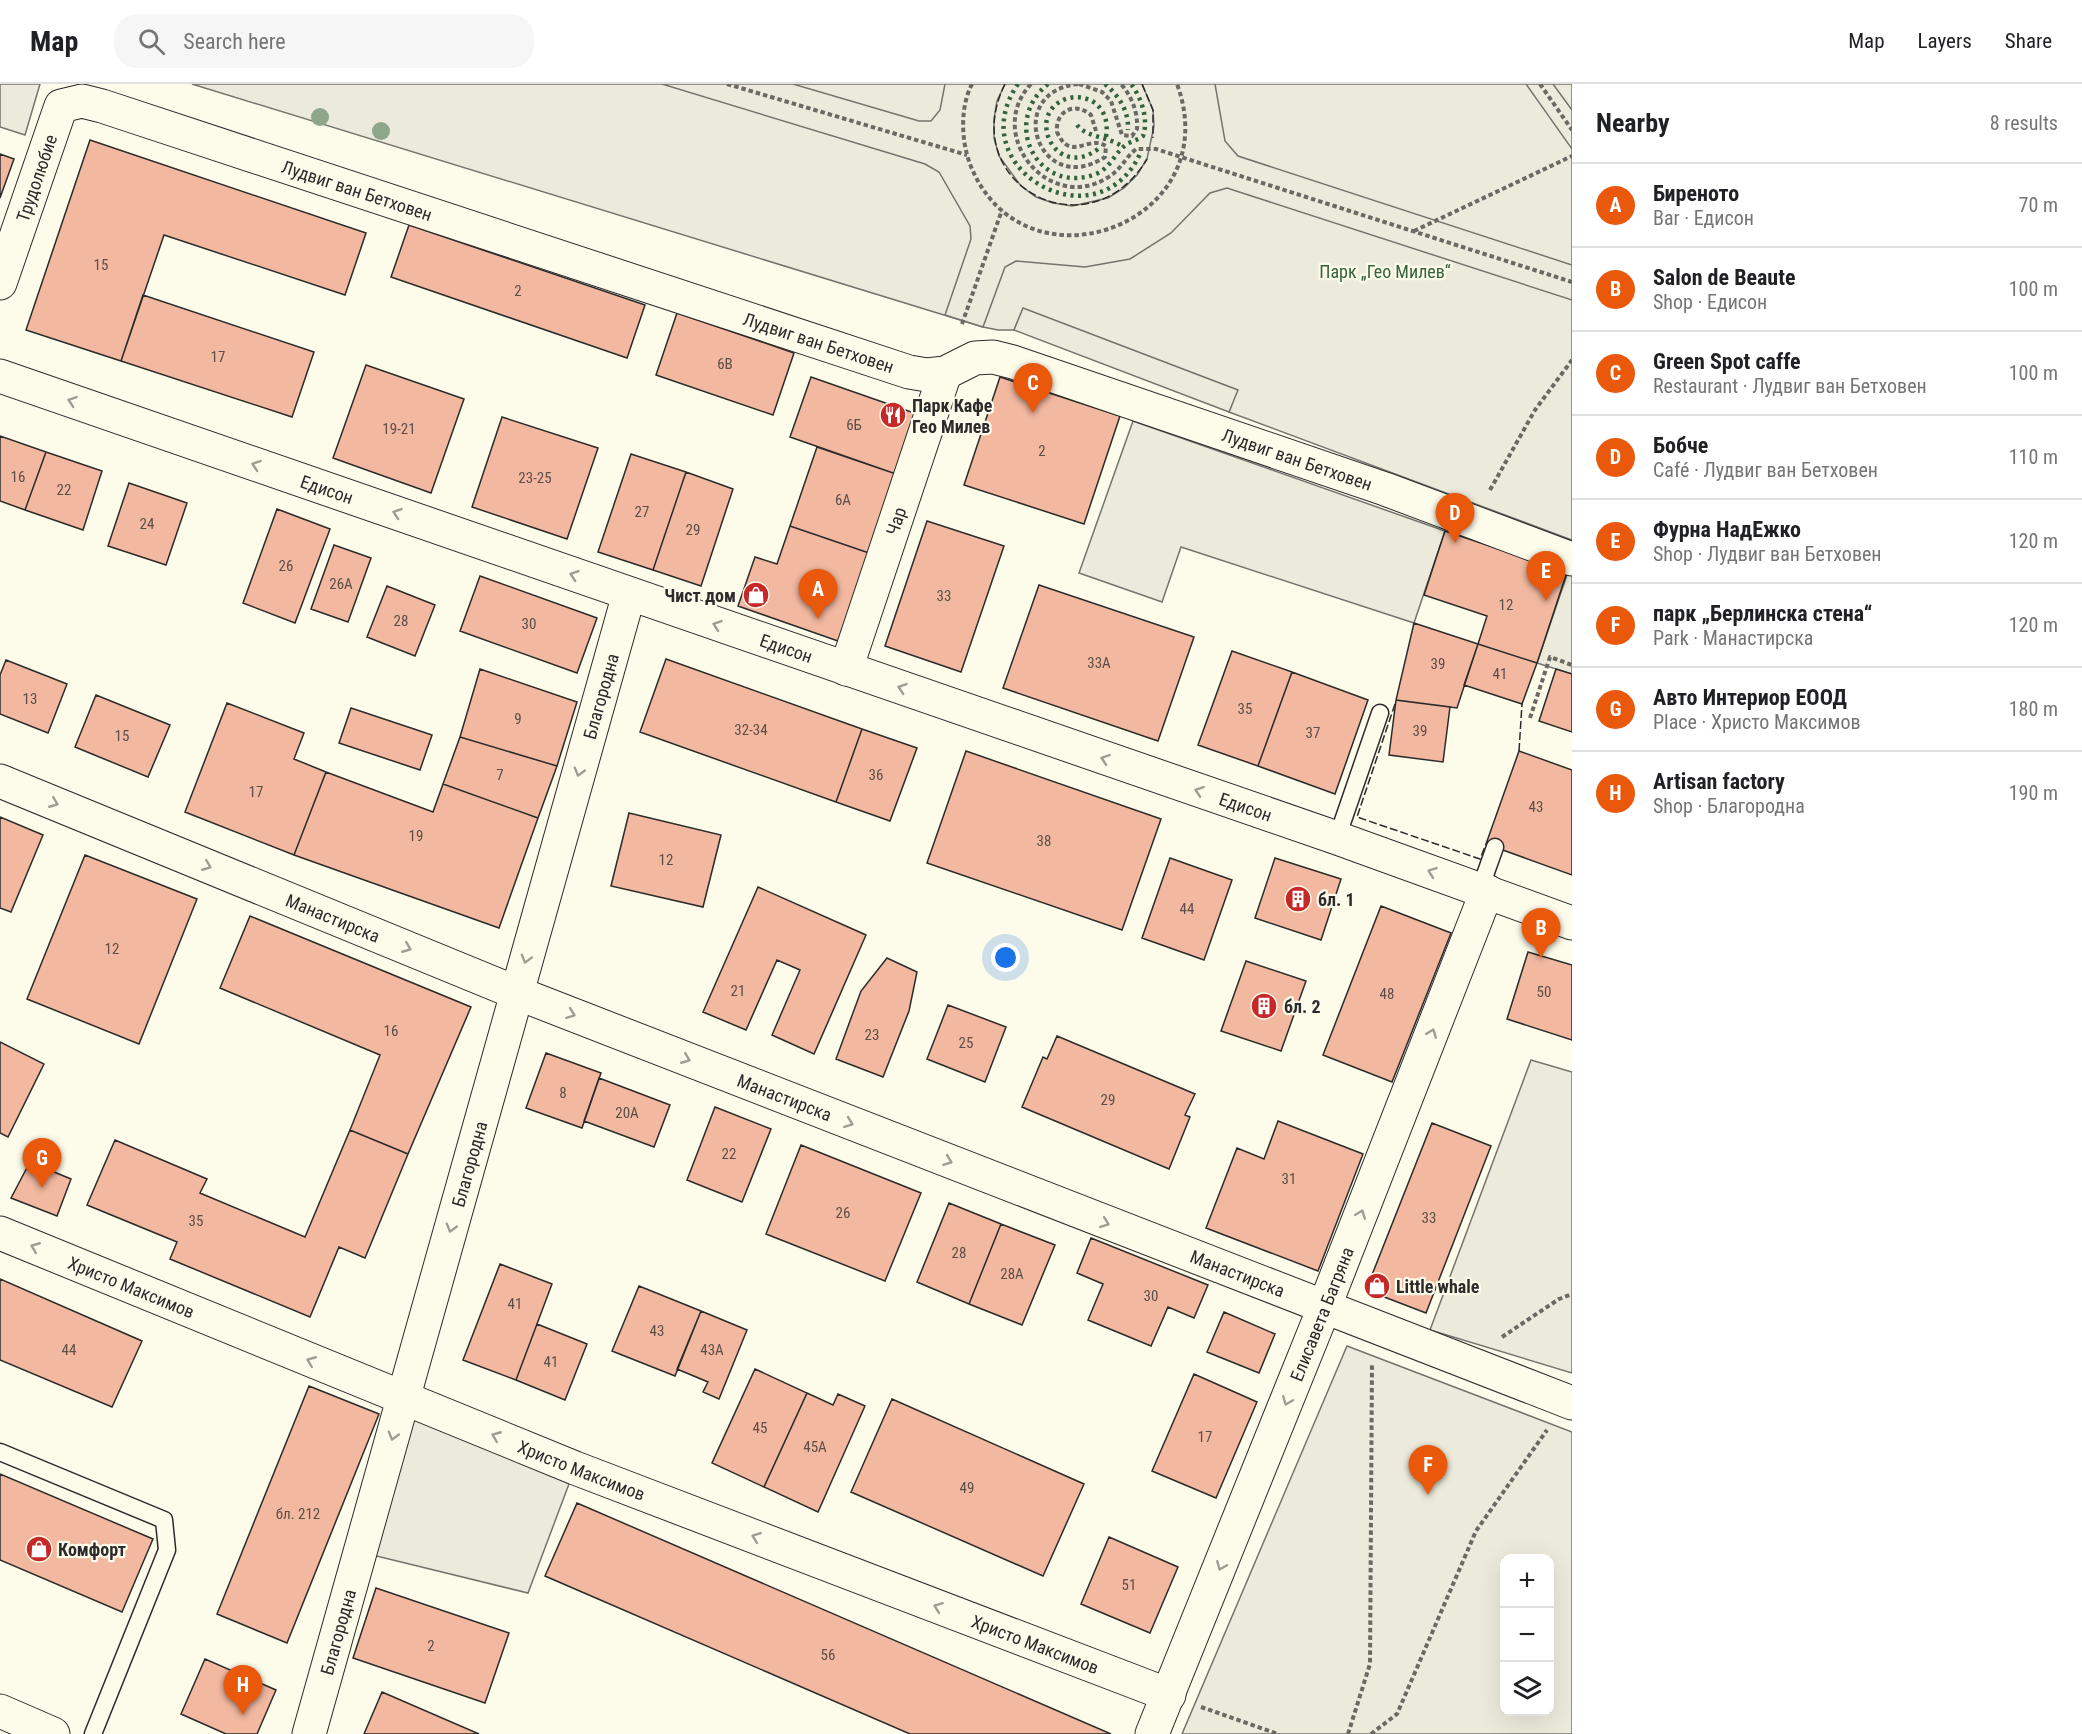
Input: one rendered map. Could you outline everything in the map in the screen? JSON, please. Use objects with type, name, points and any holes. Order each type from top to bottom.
[{"type":"street","name":"Лудвиг ван Бетховен","points":[[61,106],[82,101],[102,106],[909,372],[927,375],[945,373],[975,358],[993,357],[1013,362],[1384,489],[1572,559]]},
{"type":"street","name":"Трудолюбие","points":[[0,283],[61,106]]},
{"type":"street","name":"Чар","points":[[846,669],[945,373]]},
{"type":"street","name":"Едисон","points":[[0,376],[1337,838],[1572,923]]},
{"type":"street","name":"Благородна","points":[[309,1734],[629,594]]},
{"type":"street","name":"Манастирска","points":[[0,781],[517,993],[1570,1402]]},
{"type":"street","name":"Елисавета Багряна","points":[[1152,1734],[1324,1308],[1483,890]]},
{"type":"street","name":"Христо Максимов","points":[[0,1233],[403,1399],[1169,1695]]},
{"type":"street","points":[[0,1711],[53,1734]]},
{"type":"lane","points":[[1337,838],[1380,713]]},
{"type":"lane","points":[[1483,890],[1495,847]]},
{"type":"lane","points":[[0,1452],[164,1520],[167,1550],[93,1734]]},
{"type":"path","points":[[727,84],[967,156]]},
{"type":"path","points":[[972,84],[963,123],[967,156],[975,176],[1002,210],[1034,229],[1070,237],[1107,232],[1140,216],[1166,190],[1182,156],[1186,121],[1178,84]]},
{"type":"path","points":[[1031,84],[1018,104],[1015,134],[1026,162],[1049,181],[1070,187],[1093,185],[1118,170],[1132,152],[1141,147],[1182,156],[1572,282]]},
{"type":"path","points":[[1096,131],[1091,115],[1080,108],[1067,110],[1058,119],[1057,132],[1069,147],[1076,148],[1094,142],[1106,146],[1105,157],[1082,168],[1070,168],[1047,156],[1035,134],[1035,121],[1045,98],[1066,85],[1078,84],[1102,92],[1117,112],[1122,135],[1132,136],[1137,129],[1137,114],[1132,99],[1121,84]]},
{"type":"path","points":[[1539,84],[1572,130]]},
{"type":"path","points":[[1414,231],[1572,156]]},
{"type":"path","points":[[945,373],[1002,210]]},
{"type":"path","points":[[1472,522],[1536,410],[1572,360]]},
{"type":"path","points":[[1530,718],[1550,657],[1572,665]]},
{"type":"path","points":[[1464,1362],[1559,1299],[1572,1294]]},
{"type":"path","points":[[1348,1734],[1370,1664],[1372,1327]]},
{"type":"path","points":[[1371,1734],[1397,1714],[1476,1531],[1570,1402]]},
{"type":"path","points":[[1169,1695],[1278,1734]]},
{"type":"green space","name":"Парк „Гео Милев“","points":[[192,84],[1572,84],[1572,540],[1229,412],[1237,390],[1023,309],[1014,330],[983,327]]},
{"type":"green space","points":[[1531,1060],[1572,1072],[1572,1373],[1430,1330]]},
{"type":"green space","points":[[1347,1346],[1572,1432],[1572,1734],[1182,1734]]},
{"type":"green space","points":[[403,1399],[575,1468],[528,1593],[360,1552]]},
{"type":"shaded area","points":[[0,84],[40,84],[25,135],[0,127]]},
{"type":"shaded area","points":[[662,84],[793,84],[919,121],[931,121],[940,110],[945,84],[1005,84],[997,101],[994,119],[994,138],[999,156],[1021,186],[1036,197],[1072,206],[1108,198],[1124,188],[1137,175],[1147,159],[1154,126],[1153,110],[1142,84],[1215,84],[1225,141],[1238,156],[1572,265],[1572,300],[1227,188],[1210,193],[1171,233],[1130,259],[1085,267],[1016,261],[1005,267],[983,327],[945,315],[971,239],[970,226],[939,172],[925,164]]},
{"type":"shaded area","points":[[1526,84],[1553,84],[1572,110],[1572,149]]},
{"type":"shaded area","points":[[1023,308],[1238,390],[1229,412],[1014,330]]},
{"type":"shaded area","points":[[1133,421],[1445,531],[1414,623],[1181,547],[1162,602],[1079,573]]},
{"type":"shaded area","points":[[1572,560],[1572,674],[1537,663]]},
{"type":"building","points":[[90,140],[366,233],[345,295],[164,235],[121,361],[26,330]]},
{"type":"building","points":[[0,154],[14,159],[0,198]]},
{"type":"building","points":[[409,225],[645,305],[627,358],[391,277]]},
{"type":"building","points":[[143,295],[314,352],[292,417],[121,361]]},
{"type":"building","points":[[677,313],[794,353],[773,415],[656,375]]},
{"type":"building","points":[[366,365],[464,399],[431,493],[333,458]]},
{"type":"building","points":[[811,377],[917,414],[896,474],[790,437]]},
{"type":"building","points":[[1000,377],[1120,416],[1084,524],[964,485]]},
{"type":"building","points":[[502,417],[598,448],[567,539],[472,507]]},
{"type":"building","points":[[0,436],[46,452],[25,510],[0,501]]},
{"type":"building","points":[[817,447],[896,474],[869,553],[790,526]]},
{"type":"building","points":[[46,452],[102,471],[83,530],[25,510]]},
{"type":"building","points":[[631,454],[686,472],[653,570],[598,552]]},
{"type":"building","points":[[686,472],[733,489],[701,586],[653,570]]},
{"type":"building","points":[[129,483],[187,503],[166,565],[108,546]]},
{"type":"building","points":[[277,509],[330,529],[295,623],[243,603]]},
{"type":"building","points":[[927,521],[1004,546],[961,672],[885,646]]},
{"type":"building","points":[[790,526],[869,553],[838,641],[738,606],[755,557],[777,564]]},
{"type":"building","points":[[1445,531],[1567,572],[1537,663],[1478,644],[1487,616],[1424,595]]},
{"type":"building","points":[[334,545],[371,558],[348,622],[311,609]]},
{"type":"building","points":[[480,576],[597,618],[577,673],[460,631]]},
{"type":"building","points":[[1039,585],[1194,637],[1158,741],[1003,688]]},
{"type":"building","points":[[387,586],[435,605],[415,656],[367,637]]},
{"type":"building","points":[[1414,623],[1478,644],[1457,708],[1396,700]]},
{"type":"building","points":[[1478,644],[1537,663],[1522,704],[1464,685]]},
{"type":"building","points":[[1232,651],[1292,672],[1258,766],[1198,745]]},
{"type":"building","points":[[666,659],[862,729],[836,802],[640,732]]},
{"type":"building","points":[[6,660],[67,684],[48,733],[0,714],[0,675]]},
{"type":"building","points":[[480,669],[577,702],[557,766],[460,737]]},
{"type":"building","points":[[1556,669],[1572,674],[1572,732],[1539,721]]},
{"type":"building","points":[[1292,672],[1368,700],[1335,794],[1258,766]]},
{"type":"building","points":[[96,695],[170,725],[148,777],[75,747]]},
{"type":"building","points":[[1396,700],[1450,707],[1443,762],[1389,755]]},
{"type":"building","points":[[227,703],[304,733],[294,759],[326,772],[294,855],[185,812]]},
{"type":"building","points":[[351,708],[432,735],[420,770],[339,743]]},
{"type":"building","points":[[862,729],[917,748],[890,821],[836,802]]},
{"type":"building","points":[[460,737],[557,766],[538,818],[443,784]]},
{"type":"building","points":[[966,751],[1161,819],[1122,930],[927,863]]},
{"type":"building","points":[[1519,751],[1572,770],[1572,875],[1486,844]]},
{"type":"building","points":[[326,772],[433,812],[443,784],[538,818],[499,928],[294,855]]},
{"type":"building","points":[[629,813],[721,835],[703,907],[611,886]]},
{"type":"building","points":[[0,817],[43,835],[11,912],[0,908]]},
{"type":"building","points":[[85,855],[197,899],[139,1044],[27,999]]},
{"type":"building","points":[[1170,858],[1232,880],[1204,960],[1142,938]]},
{"type":"building","name":"бл. 1","points":[[1275,858],[1341,879],[1321,940],[1255,918]]},
{"type":"building","points":[[758,887],[866,935],[814,1054],[772,1035],[800,970],[777,960],[746,1030],[703,1012]]},
{"type":"building","points":[[1381,906],[1451,933],[1392,1082],[1323,1055]]},
{"type":"building","points":[[250,916],[471,1007],[408,1154],[350,1130],[380,1055],[220,988]]},
{"type":"building","points":[[1528,952],[1572,965],[1572,1040],[1507,1019]]},
{"type":"building","points":[[887,958],[917,972],[909,1011],[883,1077],[836,1059],[861,991]]},
{"type":"building","name":"бл. 2","points":[[1246,961],[1306,981],[1281,1051],[1221,1031]]},
{"type":"building","points":[[948,1005],[1006,1027],[985,1082],[927,1059]]},
{"type":"building","points":[[1057,1036],[1195,1094],[1185,1115],[1190,1117],[1169,1169],[1022,1107],[1043,1057],[1047,1059]]},
{"type":"building","points":[[0,1042],[44,1064],[8,1137],[0,1133]]},
{"type":"building","points":[[546,1053],[601,1073],[582,1128],[526,1108]]},
{"type":"building","points":[[599,1078],[670,1105],[654,1147],[584,1121]]},
{"type":"building","points":[[715,1107],[771,1129],[742,1202],[687,1180]]},
{"type":"building","points":[[1278,1121],[1363,1154],[1318,1271],[1206,1228],[1237,1148],[1264,1159]]},
{"type":"building","points":[[1432,1123],[1491,1146],[1426,1313],[1366,1290]]},
{"type":"building","points":[[350,1130],[408,1154],[365,1258],[339,1247],[310,1317],[170,1259],[177,1242],[87,1205],[115,1140],[207,1179],[200,1193],[305,1237]]},
{"type":"building","points":[[801,1145],[921,1193],[885,1281],[766,1234]]},
{"type":"building","points":[[30,1162],[71,1179],[57,1216],[11,1198]]},
{"type":"building","points":[[949,1203],[1001,1224],[969,1304],[917,1282]]},
{"type":"building","points":[[1001,1224],[1055,1245],[1022,1325],[969,1304]]},
{"type":"building","points":[[1091,1238],[1208,1285],[1194,1318],[1168,1307],[1151,1346],[1088,1320],[1103,1284],[1077,1273]]},
{"type":"building","points":[[500,1264],[552,1284],[516,1380],[463,1360]]},
{"type":"building","points":[[0,1279],[142,1341],[112,1407],[0,1360]]},
{"type":"building","points":[[639,1286],[701,1311],[675,1376],[612,1351]]},
{"type":"building","points":[[701,1311],[747,1330],[719,1399],[703,1392],[708,1382],[677,1369]]},
{"type":"building","points":[[1224,1312],[1275,1334],[1259,1373],[1207,1352]]},
{"type":"building","points":[[537,1324],[587,1344],[565,1400],[516,1380]]},
{"type":"building","points":[[755,1369],[807,1393],[764,1487],[712,1463]]},
{"type":"building","points":[[1194,1374],[1257,1402],[1216,1498],[1152,1471]]},
{"type":"building","points":[[309,1386],[379,1414],[287,1643],[217,1614]]},
{"type":"building","points":[[807,1393],[833,1405],[838,1394],[865,1406],[818,1512],[764,1487]]},
{"type":"building","points":[[892,1399],[1084,1484],[1043,1576],[851,1492]]},
{"type":"building","points":[[0,1474],[153,1539],[122,1612],[0,1560]]},
{"type":"building","points":[[577,1503],[1111,1734],[910,1734],[545,1576]]},
{"type":"building","points":[[1109,1537],[1178,1567],[1150,1633],[1081,1604]]},
{"type":"building","points":[[376,1588],[509,1633],[485,1703],[353,1658]]},
{"type":"building","points":[[205,1659],[276,1690],[257,1734],[226,1734],[181,1714]]},
{"type":"building","points":[[382,1692],[479,1734],[364,1734]]},
{"type":"hedge","points":[[1018,84],[1005,115],[1006,144],[1019,168],[1041,185],[1067,195],[1094,194],[1120,181],[1140,154]]},
{"type":"hedge","points":[[1048,84],[1034,100],[1027,118],[1027,136],[1033,153],[1044,166],[1059,175],[1077,178],[1103,170],[1123,147],[1143,136],[1145,129],[1143,108],[1131,84]]},
{"type":"hedge","points":[[1105,84],[1122,104],[1127,116],[1128,130]]},
{"type":"hedge","points":[[1098,149],[1082,157],[1068,157],[1057,151],[1046,128],[1048,116],[1055,105],[1069,98],[1079,97],[1095,103],[1104,114],[1107,127],[1106,137]]},
{"type":"hedge","points":[[1077,125],[1086,132],[1123,147]]},
{"type":"fence","points":[[1005,84],[994,120],[998,152],[1013,177],[1036,195],[1063,204],[1093,202],[1122,188],[1147,159]]},
{"type":"fence","points":[[1142,84],[1153,110],[1153,138]]},
{"type":"fence","points":[[1395,704],[1357,817],[1480,859],[1486,844]]},
{"type":"fence","points":[[1519,751],[1522,704]]},
{"type":"place","name":"Green Spot caffe","points":[[1033,413]]},
{"type":"place","name":"Парк Кафе Гео Милев","points":[[893,415]]},
{"type":"place","name":"Бобче","points":[[1455,543]]},
{"type":"place","name":"Чист дом","points":[[756,595]]},
{"type":"place","name":"Фурна НадЕжко","points":[[1546,601]]},
{"type":"place","name":"Биреното","points":[[818,619]]},
{"type":"place","name":"бл. 1","points":[[1298,899]]},
{"type":"place","name":"Salon de Beaute","points":[[1541,958]]},
{"type":"place","name":"бл. 2","points":[[1264,1006]]},
{"type":"place","name":"Авто Интериор ЕООД","points":[[42,1188]]},
{"type":"place","name":"Little whale","points":[[1377,1286]]},
{"type":"place","name":"парк „Берлинска стена“","points":[[1428,1495]]},
{"type":"place","name":"Комфорт","points":[[39,1549]]},
{"type":"place","name":"Artisan factory","points":[[243,1715]]}]
